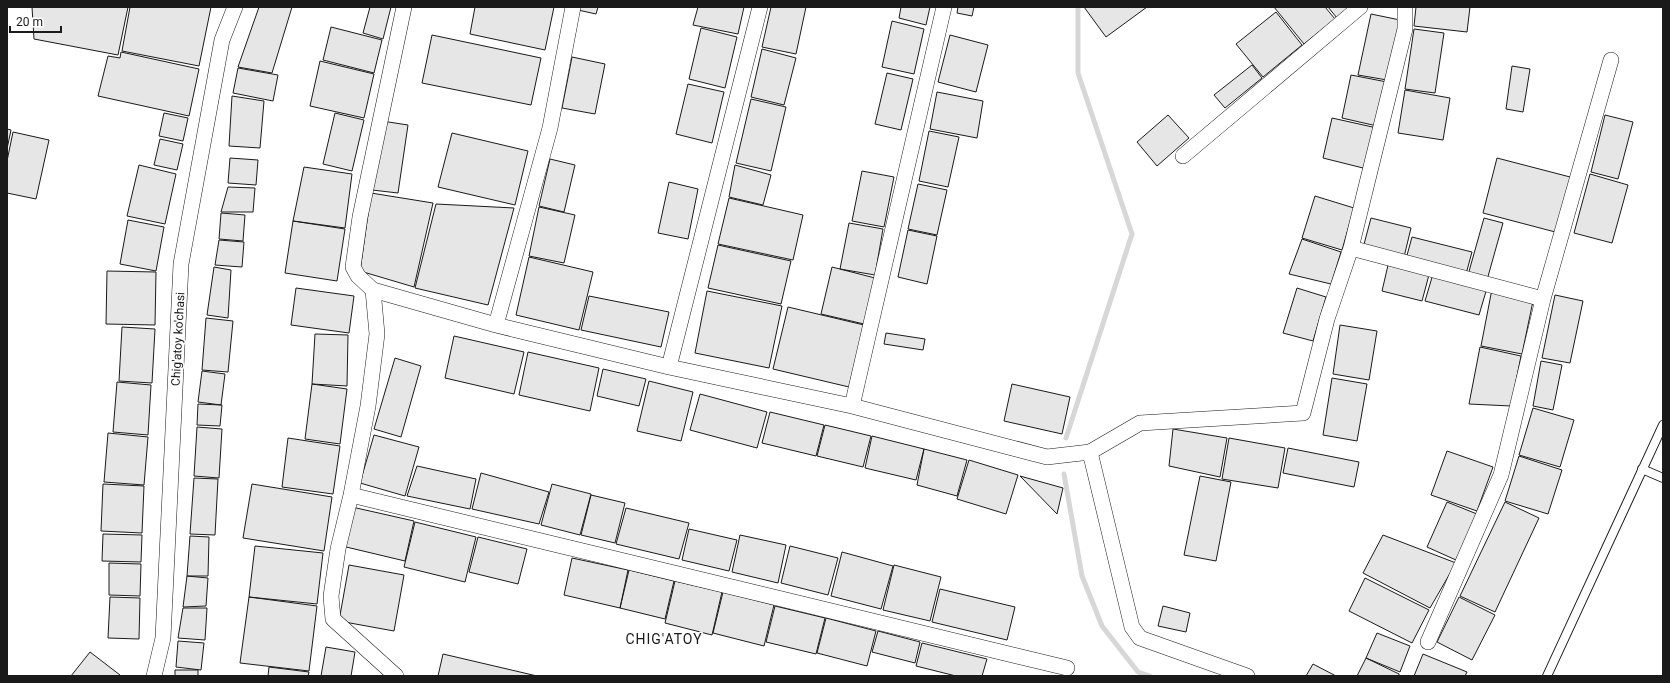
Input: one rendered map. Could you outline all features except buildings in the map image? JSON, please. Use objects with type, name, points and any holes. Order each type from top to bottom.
[{"type":"street","name":"Chig'atoy ko'chasi","points":[[154,676],[163,638],[181,264],[222,40],[235,7]]},
{"type":"street","points":[[404,7],[360,217],[353,267],[358,276],[373,290],[496,325],[669,366],[852,406],[1047,457],[1090,452],[1140,423],[1303,413],[1327,319],[1351,248],[1405,29],[1405,7]]},
{"type":"street","points":[[496,325],[550,128],[573,7]]},
{"type":"street","points":[[669,366],[760,7]]},
{"type":"street","points":[[852,406],[944,7]]},
{"type":"street","points":[[1183,156],[1360,7]]},
{"type":"street","points":[[1428,642],[1500,475],[1543,299],[1611,60]]},
{"type":"street","points":[[1351,248],[1543,299]]},
{"type":"street","points":[[373,290],[377,334],[368,406],[351,495],[338,549],[331,596],[333,619],[396,676]]},
{"type":"street","points":[[1090,452],[1132,627],[1140,638],[1247,676]]},
{"type":"street","points":[[351,495],[1067,668]]},
{"type":"lane","points":[[1547,676],[1663,425]]},
{"type":"lane","points":[[1642,469],[1663,478]]},
{"type":"waterway","points":[[1066,438],[1132,234],[1078,73],[1078,7]]},
{"type":"waterway","points":[[1064,474],[1082,576],[1102,626],[1138,672],[1150,676]]},
{"type":"district","name":"CHIG'ATOY","points":[[664,639]]}]
